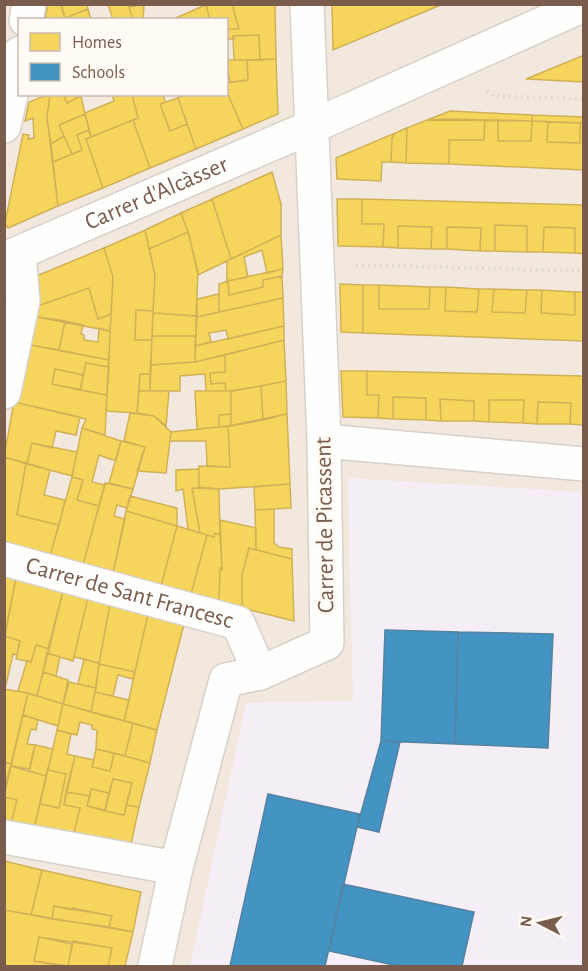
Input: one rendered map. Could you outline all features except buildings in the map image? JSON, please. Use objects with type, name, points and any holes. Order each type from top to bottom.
[{"type":"street","name":"Carrer de Picassent","points":[[155,966],[176,868],[226,680],[261,673],[327,643],[324,441],[306,4]]},
{"type":"street","name":"Carrer d'Alcàsser","points":[[12,256],[584,5]]},
{"type":"street","points":[[4,126],[18,62]]},
{"type":"street","points":[[4,392],[23,301],[12,256]]},
{"type":"street","points":[[324,441],[584,464]]},
{"type":"street","name":"Carrer de Sant Francesc","points":[[4,560],[238,623],[261,673]]},
{"type":"street","points":[[4,837],[176,868]]},
{"type":"path","points":[[456,62],[493,96],[584,99]]},
{"type":"path","points":[[316,264],[584,272]]},
{"type":"shaded area","points":[[5,5],[583,5],[583,966],[5,966]]},
{"type":"shaded area","points":[[348,478],[583,492],[583,966],[190,966],[246,703],[353,701]]}]
